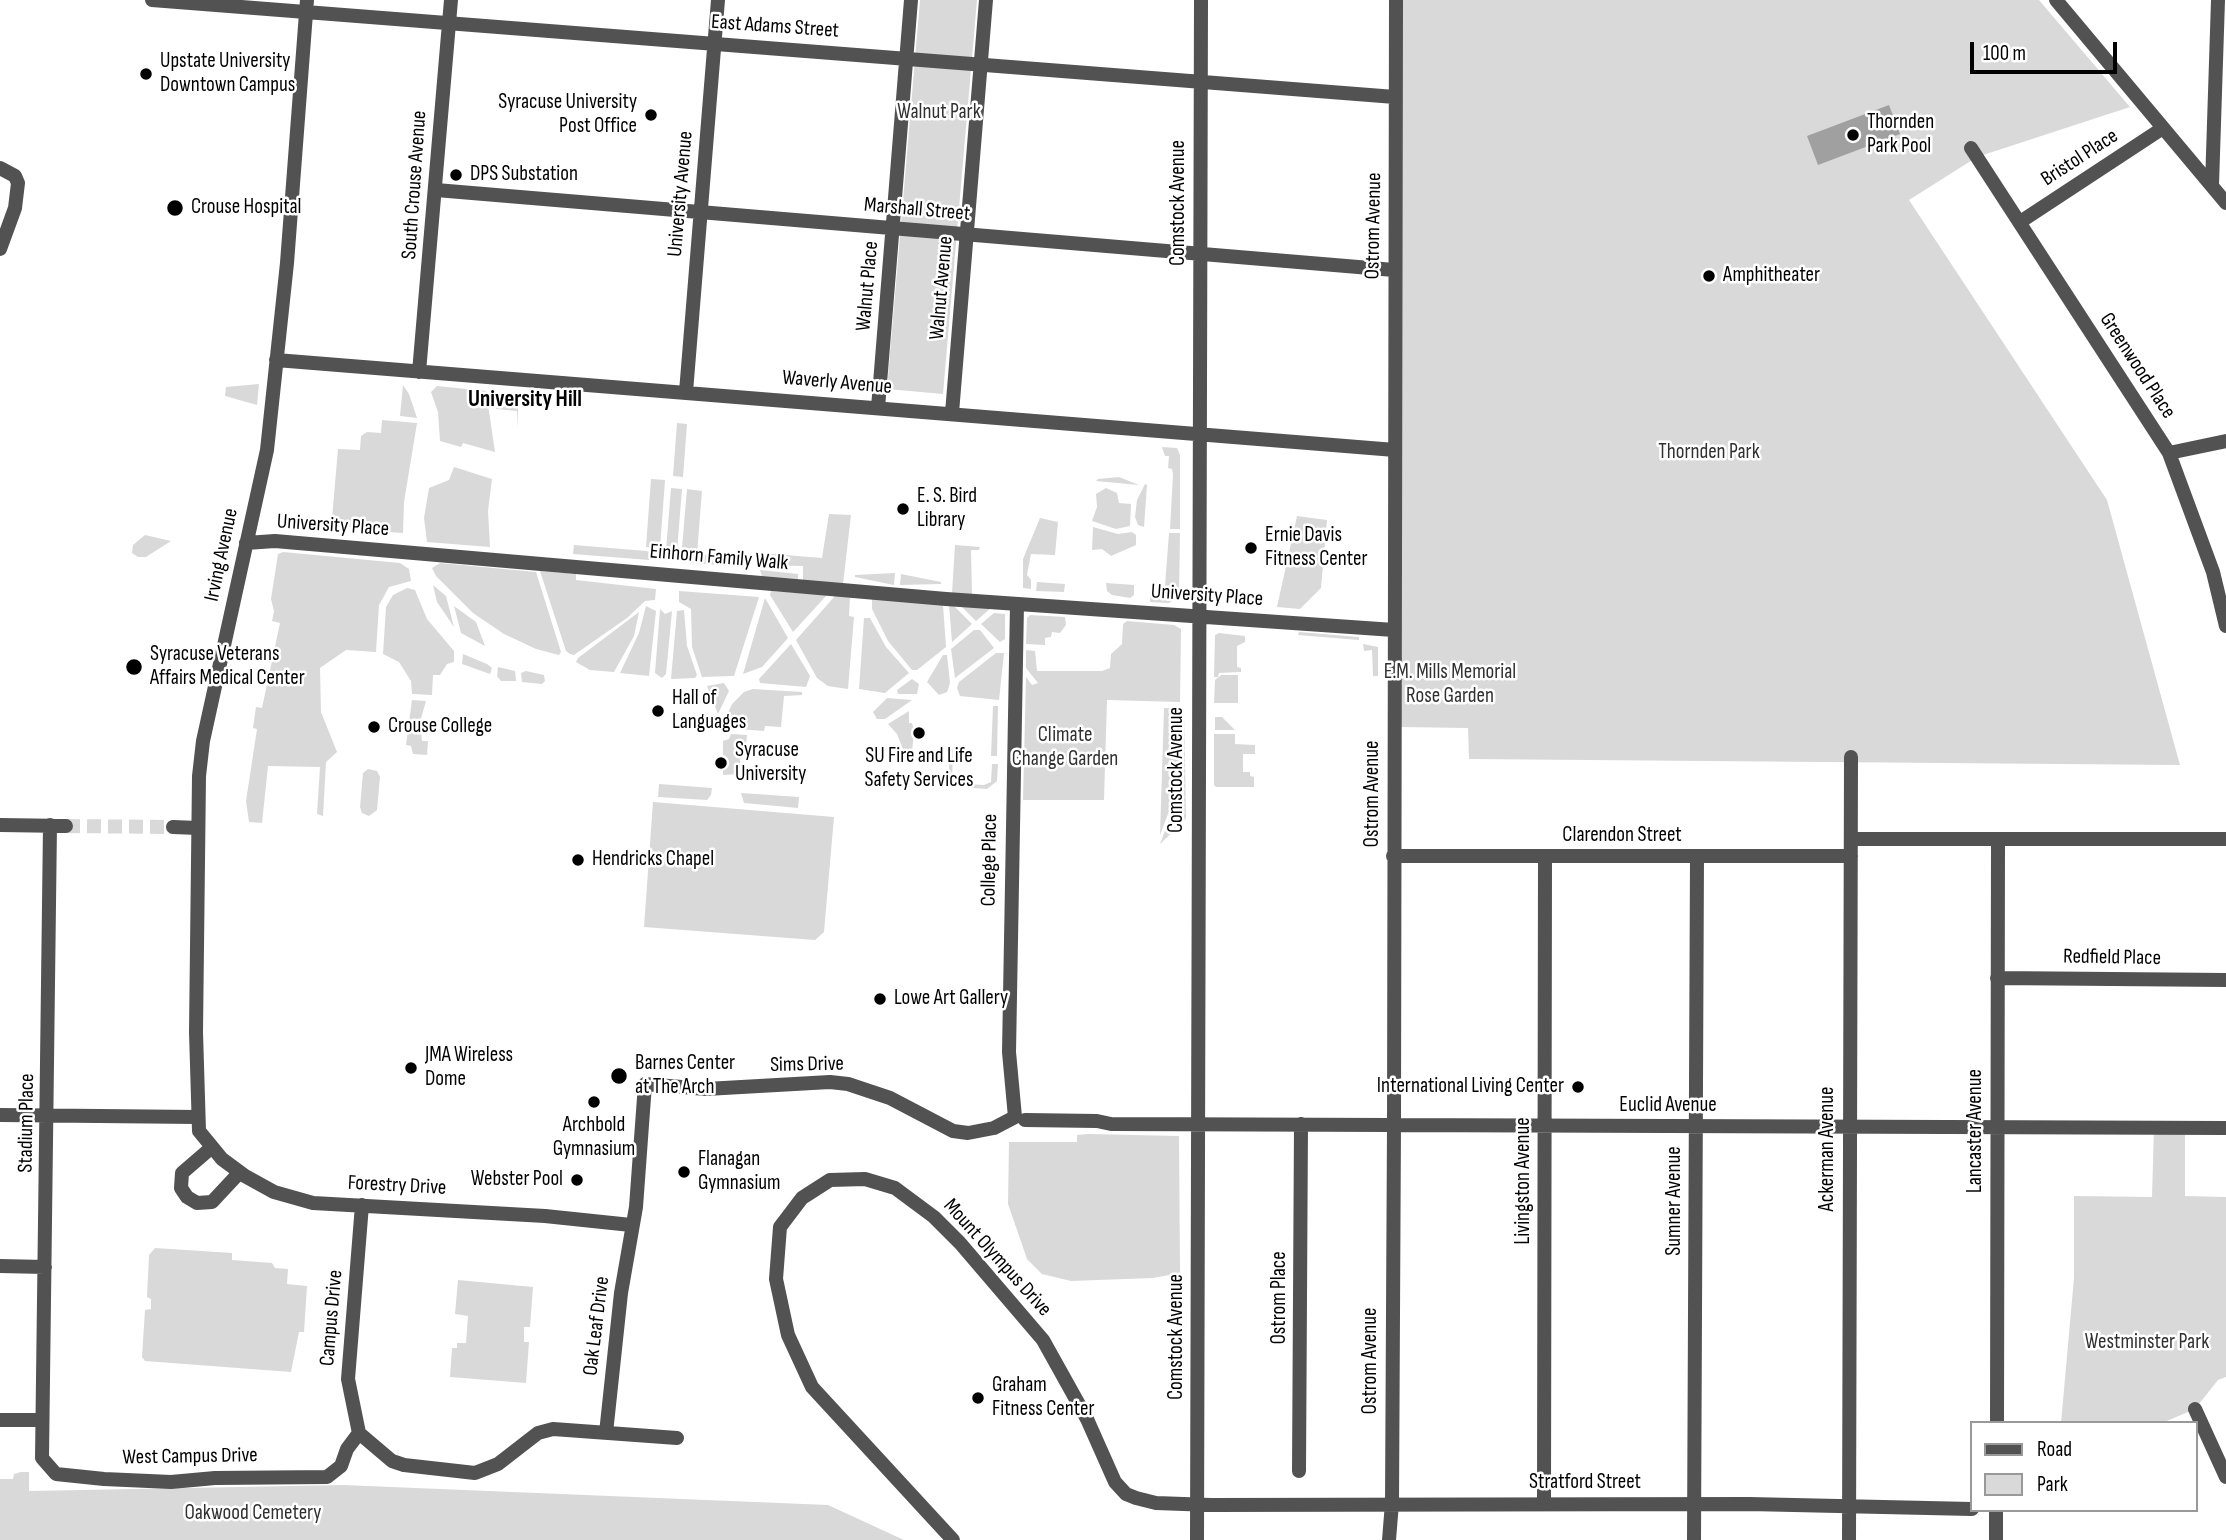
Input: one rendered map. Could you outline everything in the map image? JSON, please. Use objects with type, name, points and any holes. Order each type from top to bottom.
[{"type":"street","name":"East Adams Street","points":[[152,0],[307,5],[449,22],[1395,97]]},
{"type":"street","name":"South Crouse Avenue","points":[[419,372],[451,0]]},
{"type":"street","name":"University Avenue","points":[[686,391],[718,0]]},
{"type":"street","name":"Walnut Place","points":[[877,408],[911,0]]},
{"type":"street","name":"Walnut Avenue","points":[[952,413],[986,0]]},
{"type":"street","name":"Comstock Avenue","points":[[1197,1540],[1200,0]]},
{"type":"street","name":"Ostrom Avenue","points":[[1390,1539],[1394,1125],[1396,0]]},
{"type":"street","points":[[2056,0],[2226,203]]},
{"type":"street","points":[[2212,185],[2218,0]]},
{"type":"street","name":"Irving Avenue","points":[[197,1117],[198,828],[203,741],[267,450],[287,263],[307,5]]},
{"type":"street","name":"Bristol Place","points":[[2020,222],[2163,128]]},
{"type":"street","name":"Greenwood Place","points":[[1971,148],[2169,453],[2222,587],[2226,626]]},
{"type":"street","points":[[0,168],[15,176],[18,183],[15,208],[0,249]]},
{"type":"street","name":"Marshall Street","points":[[436,190],[1394,270]]},
{"type":"street","name":"Waverly Avenue","points":[[276,360],[1395,450]]},
{"type":"street","points":[[2169,453],[2226,441]]},
{"type":"street","name":"University Place","points":[[246,543],[275,541],[417,554]]},
{"type":"street","name":"Einhorn Family Walk","points":[[417,554],[1017,604]]},
{"type":"street","name":"University Place","points":[[1017,604],[1394,631]]},
{"type":"street","name":"College Place","points":[[1017,604],[1009,1040],[1020,1118]]},
{"type":"street","name":"Ackerman Avenue","points":[[1849,1540],[1851,757]]},
{"type":"street","points":[[0,825],[66,826]]},
{"type":"street","name":"Stadium Place","points":[[40,1420],[49,1116],[50,825]]},
{"type":"street","points":[[173,827],[198,828]]},
{"type":"street","points":[[1852,839],[2226,839]]},
{"type":"street","name":"Lancaster Avenue","points":[[1997,1421],[1998,840]]},
{"type":"street","name":"Clarendon Street","points":[[1393,856],[1851,856]]},
{"type":"street","name":"Sumner Avenue","points":[[1695,1540],[1697,857]]},
{"type":"street","name":"Livingston Avenue","points":[[1544,1504],[1545,858]]},
{"type":"street","name":"Redfield Place","points":[[1997,978],[2226,980]]},
{"type":"street","name":"Sims Drive","points":[[631,1225],[636,1208],[645,1084],[706,1089],[830,1082],[848,1084],[890,1098],[953,1131],[968,1133],[994,1128],[1020,1118]]},
{"type":"street","points":[[0,1115],[197,1117]]},
{"type":"street","name":"Forestry Drive","points":[[197,1117],[201,1136],[240,1172],[291,1198],[313,1203],[631,1225]]},
{"type":"street","name":"Euclid Avenue","points":[[1020,1118],[1111,1124],[2226,1128]]},
{"type":"street","name":"Ostrom Place","points":[[1299,1471],[1301,1124]]},
{"type":"street","points":[[211,1147],[182,1174],[181,1188],[187,1198],[197,1203],[212,1202],[240,1172]]},
{"type":"street","name":"Mount Olympus Drive","points":[[953,1540],[812,1387],[788,1335],[776,1279],[780,1227],[802,1198],[830,1181],[854,1178],[879,1182],[903,1193],[934,1217],[1022,1312],[1043,1340],[1087,1419],[1115,1482],[1136,1498],[1197,1504]]},
{"type":"street","name":"Campus Drive","points":[[359,1433],[348,1379],[362,1205]]},
{"type":"street","name":"Oak Leaf Drive","points":[[606,1433],[631,1225]]},
{"type":"street","points":[[0,1266],[45,1267]]},
{"type":"street","points":[[2195,1409],[2226,1477]]},
{"type":"street","points":[[0,1420],[40,1420]]},
{"type":"street","name":"West Campus Drive","points":[[40,1420],[42,1458],[57,1474],[166,1482],[215,1478],[327,1477],[341,1466],[347,1449],[359,1433]]},
{"type":"street","points":[[359,1433],[392,1461],[404,1465],[475,1473],[498,1464],[538,1433],[552,1429],[677,1438]]},
{"type":"street","name":"Stratford Street","points":[[1197,1504],[1695,1504],[1970,1508]]},
{"type":"street","points":[[1996,1512],[1996,1540]]},
{"type":"green space","name":"Walnut Park","points":[[920,0],[977,0],[943,394],[887,389]]},
{"type":"green space","name":"Thornden Park","points":[[1402,0],[2039,0],[2130,107],[1977,157],[1909,200],[2107,500],[2180,765],[1469,759],[1468,728],[1401,727]]},
{"type":"green space","points":[[259,384],[257,405],[225,396],[226,387]]},
{"type":"green space","points":[[403,385],[409,394],[417,418],[400,416]]},
{"type":"green space","points":[[437,386],[486,391],[495,452],[463,443],[461,447],[440,441],[438,412],[431,392]]},
{"type":"green space","points":[[494,393],[518,394],[518,428],[517,411],[496,409]]},
{"type":"green space","points":[[382,420],[417,423],[404,502],[403,533],[361,530],[344,525],[337,531],[331,530],[338,449],[360,450],[361,436],[367,432],[381,433]]},
{"type":"green space","points":[[677,423],[687,424],[683,477],[673,476]]},
{"type":"green space","points":[[1162,447],[1177,448],[1180,455],[1180,529],[1170,529],[1173,475],[1172,469],[1168,468],[1169,456],[1165,456]]},
{"type":"green space","points":[[454,467],[492,479],[488,511],[490,547],[427,542],[424,518],[429,488],[449,480]]},
{"type":"green space","points":[[1119,477],[1139,485],[1096,481],[1098,479]]},
{"type":"green space","points":[[651,479],[665,480],[660,548],[646,547]]},
{"type":"green space","points":[[1145,484],[1144,527],[1138,525],[1135,517],[1137,500]]},
{"type":"green space","points":[[671,488],[682,489],[677,551],[666,550]]},
{"type":"green space","points":[[1106,488],[1117,493],[1119,503],[1131,504],[1130,526],[1116,529],[1092,521],[1097,507],[1096,494]]},
{"type":"green space","points":[[687,489],[702,491],[697,554],[735,557],[736,553],[743,554],[742,567],[692,563],[688,552],[682,548]]},
{"type":"green space","points":[[829,514],[851,515],[843,584],[803,580],[803,566],[760,565],[761,553],[822,558]]},
{"type":"green space","points":[[1297,516],[1327,520],[1321,588],[1300,609],[1277,607]]},
{"type":"green space","points":[[1040,518],[1058,522],[1055,555],[1031,554],[1027,575],[1031,580],[1031,589],[1023,588],[1023,559]]},
{"type":"green space","points":[[1093,527],[1118,534],[1132,532],[1136,535],[1136,545],[1111,556],[1102,549],[1092,550]]},
{"type":"green space","points":[[1169,533],[1180,533],[1179,597],[1169,603],[1150,602],[1151,585],[1165,586]]},
{"type":"green space","points":[[145,535],[171,541],[146,557],[138,557],[132,553],[133,545]]},
{"type":"green space","points":[[574,545],[646,551],[650,552],[649,560],[573,554]]},
{"type":"green space","points":[[955,545],[980,547],[979,550],[971,550],[972,595],[952,593]]},
{"type":"green space","points":[[283,552],[400,563],[409,569],[411,581],[389,587],[379,605],[376,652],[346,650],[320,668],[321,712],[337,752],[326,762],[323,816],[317,814],[320,767],[268,766],[262,823],[249,822],[246,801],[257,729],[253,728],[256,707],[262,708],[280,623],[272,621],[274,611],[271,599],[278,554]]},
{"type":"green space","points":[[440,563],[536,572],[561,652],[559,655],[536,649],[504,634],[473,613],[436,576],[432,568]]},
{"type":"green space","points":[[760,570],[798,574],[798,579],[762,577]]},
{"type":"green space","points":[[540,571],[576,574],[576,580],[656,589],[655,600],[645,601],[627,618],[574,655],[570,654],[566,651]]},
{"type":"green space","points":[[895,573],[894,585],[855,577],[855,575]]},
{"type":"green space","points":[[901,574],[941,582],[941,584],[900,585]]},
{"type":"green space","points":[[1037,582],[1065,584],[1064,592],[1036,591]]},
{"type":"green space","points":[[1106,583],[1134,585],[1134,595],[1130,598],[1112,595],[1107,591]]},
{"type":"green space","points":[[433,585],[446,596],[454,627],[437,602]]},
{"type":"green space","points":[[407,588],[415,590],[427,619],[454,651],[454,662],[447,664],[440,675],[433,675],[432,695],[412,694],[411,681],[399,662],[383,654],[386,607],[393,595]]},
{"type":"green space","points":[[679,591],[759,597],[734,676],[702,677],[692,647],[691,609],[679,602]]},
{"type":"green space","points":[[771,591],[827,595],[793,632],[770,595]]},
{"type":"green space","points":[[835,596],[850,597],[849,616],[854,617],[848,689],[828,686],[817,678],[796,640]]},
{"type":"green space","points":[[765,598],[788,638],[762,667],[743,674]]},
{"type":"green space","points":[[872,599],[943,605],[946,647],[917,670],[912,670],[888,641],[872,609]]},
{"type":"green space","points":[[949,605],[953,605],[972,624],[952,642]]},
{"type":"green space","points":[[454,606],[476,622],[485,646],[461,633]]},
{"type":"green space","points":[[646,606],[656,611],[649,676],[620,673],[639,633]]},
{"type":"green space","points":[[961,606],[991,608],[976,621]]},
{"type":"green space","points":[[660,609],[665,614],[672,611],[666,674],[662,678],[655,673]]},
{"type":"green space","points":[[684,610],[687,646],[697,675],[695,678],[671,679],[677,611]]},
{"type":"green space","points":[[639,612],[634,636],[614,672],[590,670],[576,662],[578,658]]},
{"type":"green space","points":[[994,613],[1005,614],[1005,639],[1000,642],[981,624]]},
{"type":"green space","points":[[1030,615],[1065,617],[1066,625],[1060,633],[1052,632],[1051,637],[1045,638],[1045,645],[1026,644],[1027,618]]},
{"type":"green space","points":[[864,618],[870,618],[886,647],[909,673],[885,693],[859,689]]},
{"type":"green space","name":"Climate Change Garden","points":[[1127,621],[1174,625],[1181,629],[1180,702],[1107,700],[1104,800],[1023,800],[1026,677],[1032,685],[1038,683],[1026,668],[1026,650],[1035,651],[1037,671],[1102,671],[1110,668],[1111,654],[1122,644],[1123,624]]},
{"type":"green space","points":[[974,630],[980,630],[994,648],[955,678],[951,649]]},
{"type":"green space","points":[[1299,632],[1359,637],[1359,640],[1298,635]]},
{"type":"green space","points":[[1219,633],[1245,636],[1245,642],[1237,646],[1237,667],[1241,668],[1241,672],[1219,673],[1218,677],[1214,677],[1215,635]]},
{"type":"green space","points":[[791,644],[810,676],[806,687],[760,683],[759,679]]},
{"type":"green space","points":[[1363,644],[1378,647],[1378,676],[1373,676],[1372,650],[1364,651]]},
{"type":"green space","points":[[996,653],[1004,653],[999,700],[960,696],[957,688],[959,682]]},
{"type":"green space","points":[[463,654],[487,664],[492,668],[490,674],[462,664]]},
{"type":"green space","points":[[943,655],[947,655],[950,683],[947,692],[939,695],[927,682]]},
{"type":"green space","points":[[498,667],[515,671],[516,681],[501,681],[497,676]]},
{"type":"green space","points":[[526,671],[544,675],[545,681],[542,684],[522,682],[521,673]]},
{"type":"green space","points":[[1221,675],[1238,675],[1238,703],[1214,703],[1215,680]]},
{"type":"green space","points":[[912,679],[919,684],[917,694],[898,694],[897,690]]},
{"type":"green space","points":[[724,683],[729,691],[718,714],[707,686]]},
{"type":"green space","points":[[753,689],[802,692],[802,695],[784,696],[781,727],[765,726],[764,731],[726,728],[724,722],[732,704],[744,692]]},
{"type":"green space","points":[[887,698],[912,700],[885,719],[877,719],[873,712]]},
{"type":"green space","points":[[412,700],[426,701],[420,722],[422,741],[428,741],[427,755],[413,754],[411,746],[406,745]]},
{"type":"green space","points":[[993,706],[998,706],[997,756],[991,756]]},
{"type":"green space","points":[[1164,708],[1180,708],[1179,785],[1160,835]]},
{"type":"green space","points":[[1184,708],[1186,818],[1184,821]]},
{"type":"green space","points":[[909,711],[909,723],[912,723],[914,730],[912,752],[903,749],[897,734],[888,724]]},
{"type":"green space","points":[[1215,717],[1222,717],[1235,730],[1215,730]]},
{"type":"green space","points":[[731,734],[747,735],[745,755],[740,759],[740,774],[723,775],[723,741],[729,739]]},
{"type":"green space","points":[[1214,734],[1235,734],[1235,744],[1255,745],[1255,754],[1243,754],[1243,772],[1250,772],[1250,776],[1254,777],[1254,787],[1214,785]]},
{"type":"green space","points":[[950,749],[953,749],[952,783],[984,785],[991,782],[992,764],[998,764],[997,781],[987,789],[948,786]]},
{"type":"green space","points":[[368,769],[377,771],[380,777],[377,810],[369,816],[362,813],[360,807],[363,773]]},
{"type":"green space","points":[[659,784],[712,788],[711,795],[707,800],[658,797]]},
{"type":"green space","points":[[741,793],[799,797],[798,808],[744,803]]},
{"type":"green space","points":[[1179,793],[1179,826],[1160,844]]},
{"type":"green space","points":[[653,802],[834,817],[824,932],[815,940],[644,927]]},
{"type":"green space","name":"Westminster Park","points":[[2154,1127],[2185,1128],[2185,1196],[2226,1197],[2226,1377],[2218,1380],[2195,1409],[2167,1421],[2061,1421],[2074,1278],[2074,1196],[2152,1197]]},
{"type":"green space","points":[[1077,1135],[1179,1136],[1180,1273],[1153,1278],[1071,1281],[1042,1274],[1027,1259],[1008,1204],[1009,1142],[1077,1142]]},
{"type":"green space","points":[[155,1248],[232,1253],[232,1260],[272,1263],[275,1268],[288,1269],[287,1284],[307,1286],[304,1332],[299,1332],[291,1372],[145,1361],[142,1357],[145,1310],[151,1309],[151,1299],[147,1297],[149,1255]]},
{"type":"green space","points":[[458,1280],[533,1287],[530,1327],[524,1327],[524,1342],[529,1342],[526,1383],[450,1377],[452,1348],[457,1348],[457,1343],[466,1343],[468,1316],[455,1314]]},
{"type":"green space","name":"Oakwood Cemetery","points":[[29,1472],[29,1491],[343,1485],[828,1505],[904,1540],[0,1540],[0,1479],[13,1479],[14,1474]]},
{"type":"shaded area","name":"Thornden Park Pool","points":[[1889,105],[1900,134],[1818,165],[1807,136]]},
{"type":"tunnel","points":[[66,826],[173,827]]},
{"type":"place","name":"Upstate University Downtown Campus","points":[[146,74]]},
{"type":"place","name":"Syracuse University Post Office","points":[[651,115]]},
{"type":"place","name":"Thornden Park Pool","points":[[1853,135]]},
{"type":"place","name":"DPS Substation","points":[[456,175]]},
{"type":"place","name":"Crouse Hospital","points":[[175,208]]},
{"type":"place","name":"Amphitheater","points":[[1709,276]]},
{"type":"place","name":"E. S. Bird Library","points":[[903,509]]},
{"type":"place","name":"Ernie Davis Fitness Center","points":[[1251,548]]},
{"type":"place","name":"Syracuse Veterans Affairs Medical Center","points":[[134,667]]},
{"type":"place","name":"Hall of Languages","points":[[658,711]]},
{"type":"place","name":"Crouse College","points":[[374,727]]},
{"type":"place","name":"SU Fire and Life Safety Services","points":[[919,733]]},
{"type":"place","name":"Syracuse University","points":[[721,763]]},
{"type":"place","name":"Hendricks Chapel","points":[[578,860]]},
{"type":"place","name":"Lowe Art Gallery","points":[[880,999]]},
{"type":"place","name":"JMA Wireless Dome","points":[[411,1068]]},
{"type":"place","name":"Barnes Center at The Arch","points":[[619,1076]]},
{"type":"place","name":"International Living Center","points":[[1578,1087]]},
{"type":"place","name":"Archbold Gymnasium","points":[[594,1102]]},
{"type":"place","name":"Flanagan Gymnasium","points":[[684,1172]]},
{"type":"place","name":"Webster Pool","points":[[577,1180]]},
{"type":"place","name":"Graham Fitness Center","points":[[978,1398]]},
{"type":"district","name":"University Hill","points":[[525,400]]},
{"type":"park label","name":"E.M. Mills Memorial Rose Garden","points":[[1450,685]]}]
